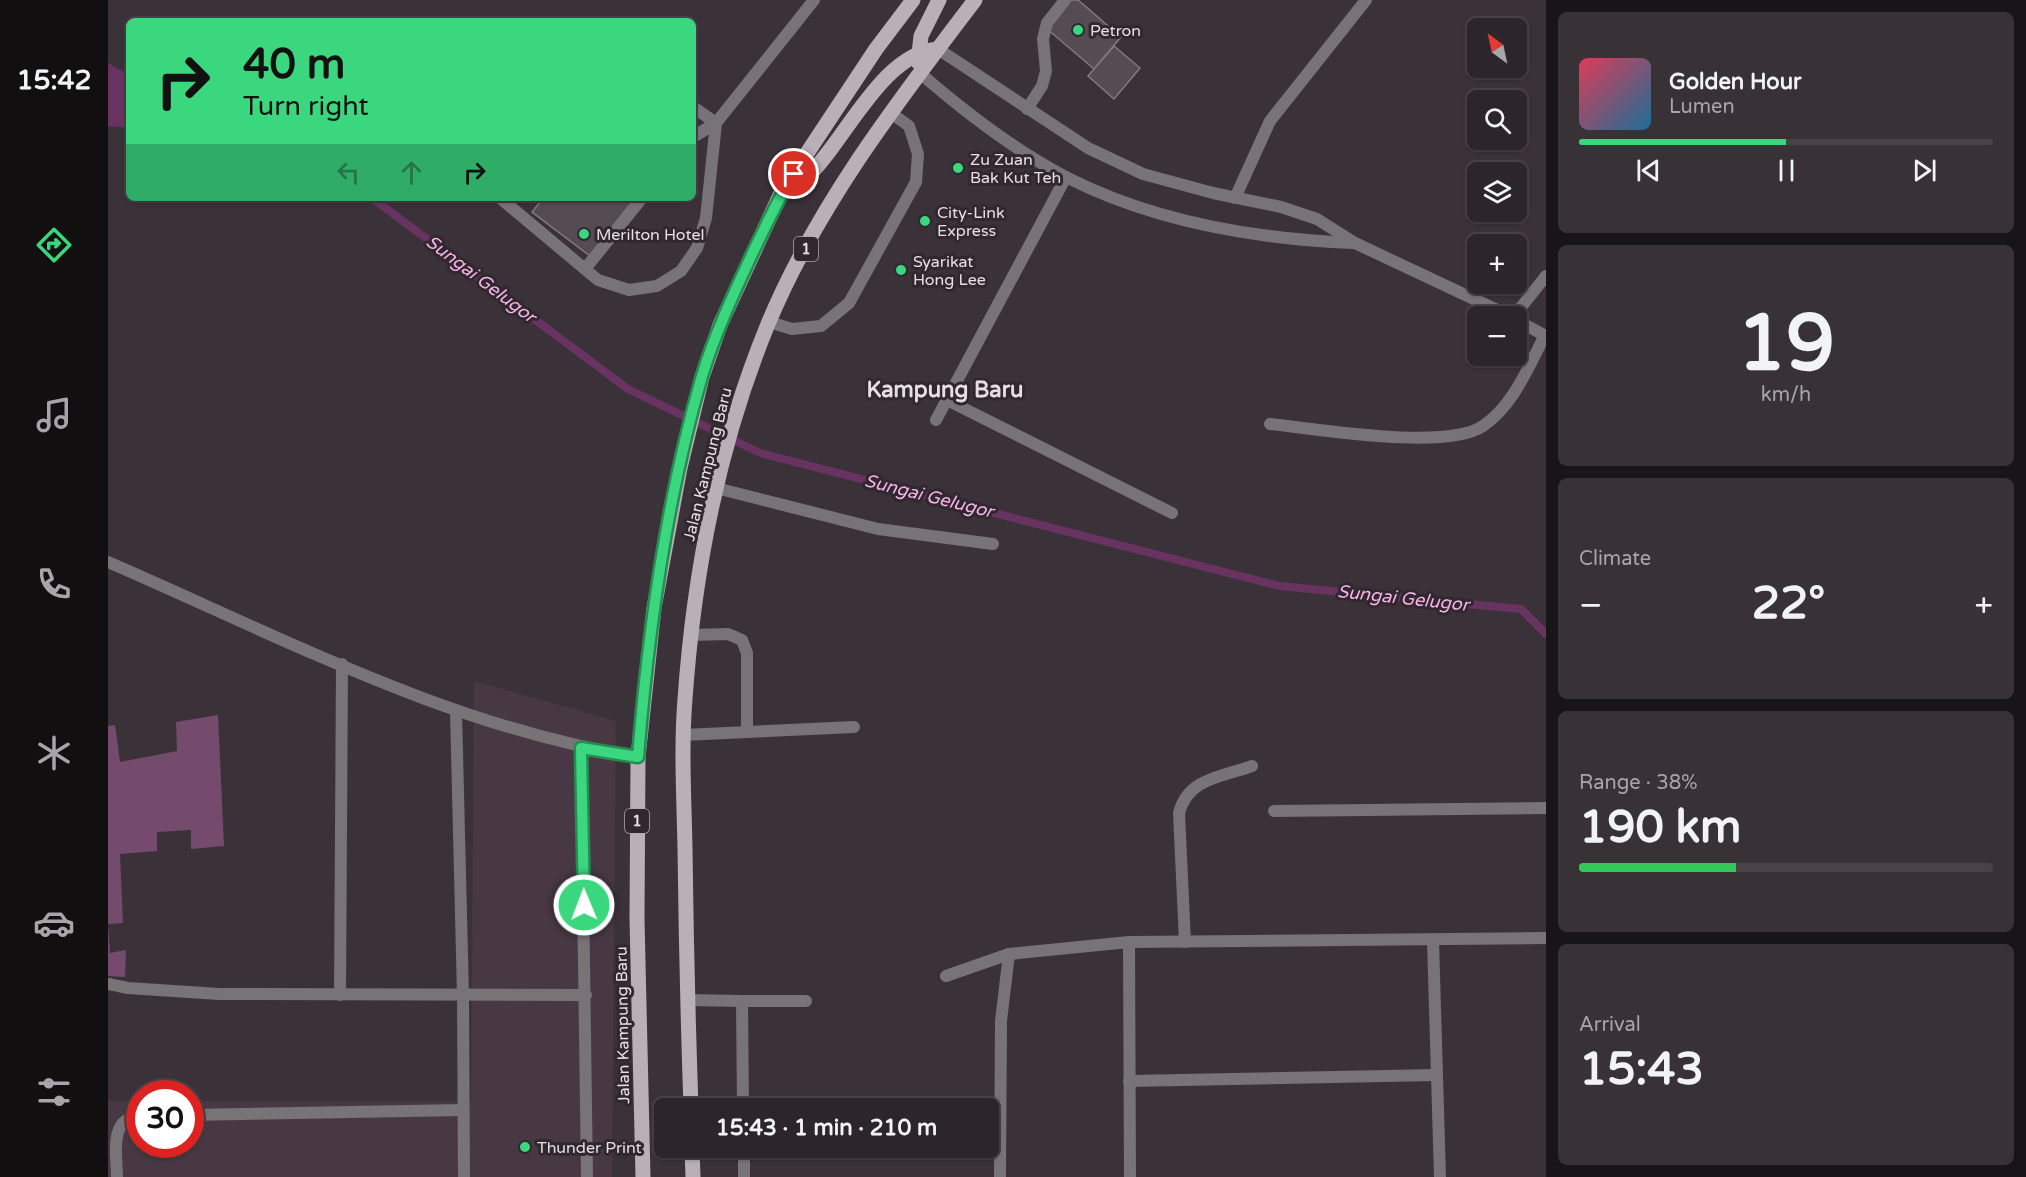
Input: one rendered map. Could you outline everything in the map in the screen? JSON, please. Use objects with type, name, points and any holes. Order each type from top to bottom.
[{"type":"main road","points":[[921,74],[918,54],[921,36],[939,0]]},
{"type":"main road","name":"Jalan Kampung Baru","points":[[691,1098],[687,1000],[684,735],[692,635],[709,515],[741,397],[769,322],[822,220],[891,112],[975,0]]},
{"type":"main road","name":"Jalan Kampung Baru","points":[[643,1177],[637,919],[638,757],[654,608],[680,468],[702,377],[720,325],[782,191],[909,1]]},
{"type":"main road","points":[[782,191],[804,180],[827,154],[879,85],[918,54],[938,49]]},
{"type":"main road","points":[[692,1158],[693,1177]]},
{"type":"street","points":[[696,135],[716,123],[814,0]]},
{"type":"street","points":[[1027,109],[1042,86],[1046,71],[1043,39],[1047,23],[1065,0]]},
{"type":"street","points":[[1235,198],[1270,121],[1366,0]]},
{"type":"street","points":[[938,49],[1088,148],[1143,174],[1235,198],[1281,207],[1317,219],[1355,243],[1488,306]]},
{"type":"street","points":[[921,74],[951,100],[1066,177],[1117,199],[1210,227],[1292,241],[1355,243]]},
{"type":"street","points":[[696,108],[716,123]]},
{"type":"street","points":[[769,322],[792,329],[821,326],[849,303],[916,182],[918,154],[909,126],[891,112]]},
{"type":"street","points":[[504,201],[598,280],[629,290],[657,286],[681,271],[697,249],[706,218],[716,123]]},
{"type":"street","points":[[936,420],[1066,177]]},
{"type":"street","points":[[585,269],[640,201]]},
{"type":"street","points":[[1522,306],[1546,276]]},
{"type":"street","points":[[1270,424],[1432,439],[1459,436],[1483,426],[1504,406],[1546,336],[1527,326]]},
{"type":"street","points":[[947,400],[1172,513]]},
{"type":"street","points":[[716,488],[878,529],[993,544]]},
{"type":"street","points":[[108,562],[456,711],[527,735],[581,748],[638,757]]},
{"type":"street","points":[[692,635],[728,634],[742,640],[747,652],[747,731]]},
{"type":"street","points":[[340,995],[342,664]]},
{"type":"street","points":[[456,711],[463,995],[464,1177]]},
{"type":"street","points":[[684,735],[854,727]]},
{"type":"street","points":[[581,748],[587,1177]]},
{"type":"street","points":[[1185,942],[1179,813],[1183,797],[1194,785],[1252,766]]},
{"type":"street","points":[[1274,812],[1546,808]]},
{"type":"street","points":[[946,976],[1009,954],[1129,942],[1433,941],[1546,938]]},
{"type":"street","points":[[1433,941],[1440,1177]]},
{"type":"street","points":[[1129,942],[1130,1177]]},
{"type":"street","points":[[1000,1177],[1001,1021],[1009,954]]},
{"type":"street","points":[[108,984],[128,988],[219,994],[586,995]]},
{"type":"street","points":[[687,1000],[806,1001]]},
{"type":"street","points":[[742,1001],[743,1098]]},
{"type":"street","points":[[1129,1081],[1436,1075]]},
{"type":"street","points":[[204,1115],[463,1110]]},
{"type":"street","points":[[117,1177],[116,1132],[122,1123],[126,1121]]},
{"type":"street","points":[[744,1158],[744,1177]]},
{"type":"shaded area","points":[[108,63],[126,73],[126,128],[108,126]]},
{"type":"shaded area","points":[[474,681],[616,721],[612,1177],[108,1177],[108,1101],[126,1101],[126,1158],[204,1158],[204,1101],[471,1101]]},
{"type":"shaded area","points":[[218,715],[224,846],[191,849],[191,830],[157,832],[157,851],[120,854],[123,923],[108,924],[108,726],[115,725],[120,762],[177,751],[176,722]]},
{"type":"shaded area","points":[[108,924],[110,953],[126,950],[125,977],[108,976]]},
{"type":"building","points":[[1070,0],[1078,0],[1121,37],[1094,69],[1046,28]]},
{"type":"building","points":[[1114,46],[1140,68],[1114,99],[1088,76]]},
{"type":"building","name":"Merilton Hotel","points":[[541,201],[633,201],[590,256],[532,212]]},
{"type":"waterway","name":"Sungai Gelugor","points":[[376,201],[628,389],[760,453],[1279,586],[1521,609],[1546,634]]},
{"type":"place","name":"Petron","points":[[1078,30]]},
{"type":"place","name":"Zu Zuan Bak Kut Teh","points":[[958,168]]},
{"type":"place","name":"City-Link Express","points":[[925,221]]},
{"type":"place","name":"Merilton Hotel","points":[[584,234]]},
{"type":"place","name":"Syarikat Hong Lee","points":[[901,270]]},
{"type":"place","name":"Thunder Print","points":[[525,1147]]},
{"type":"district","name":"Kampung Baru","points":[[945,389]]},
{"type":"route","points":[[584,905],[581,748],[638,757],[654,608],[680,468],[702,377],[720,325],[743,273],[782,191],[794,174]]}]
